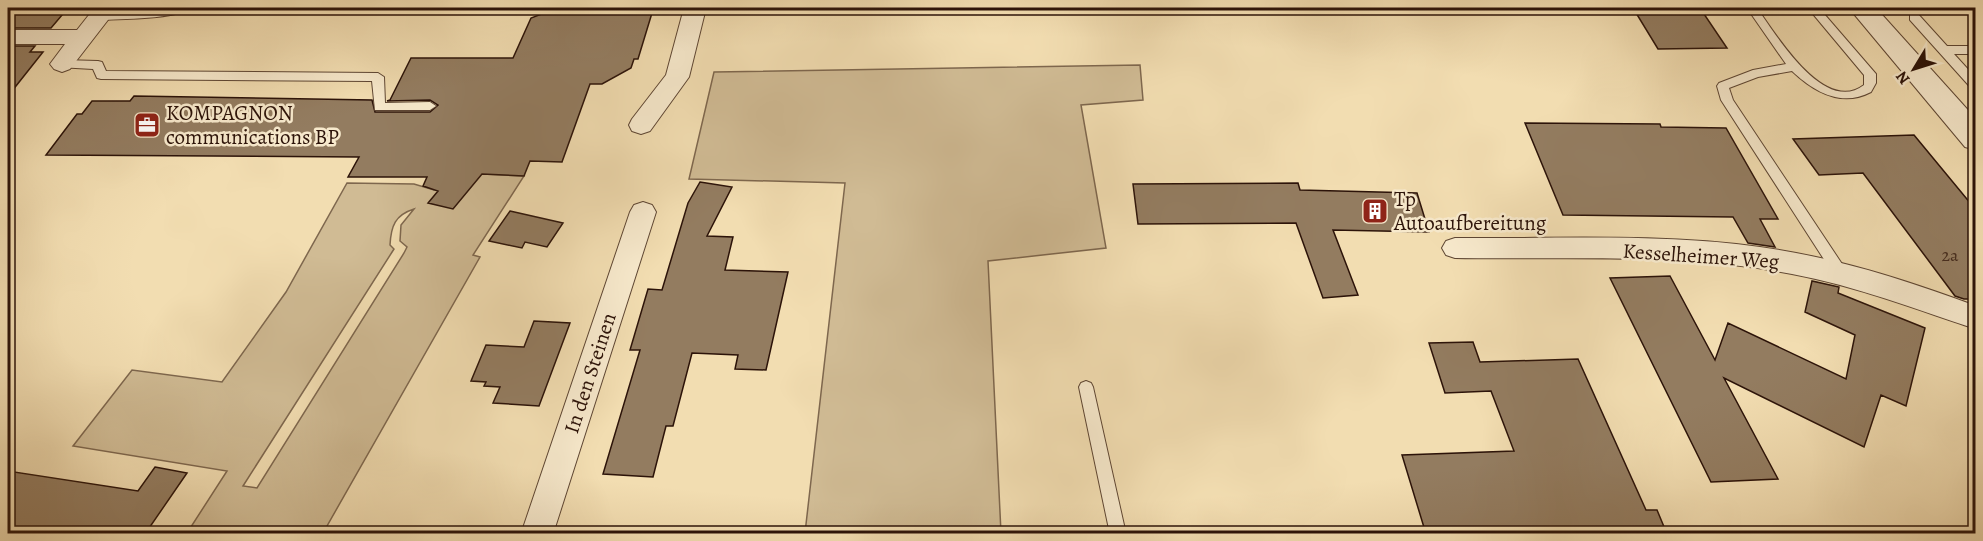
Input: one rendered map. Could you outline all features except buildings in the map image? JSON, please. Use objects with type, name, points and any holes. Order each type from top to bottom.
[{"type":"street","points":[[641,125],[677,77],[695,8]]},
{"type":"street","points":[[1862,8],[1976,139]]},
{"type":"street","points":[[62,64],[100,16]]},
{"type":"street","points":[[8,37],[83,37]]},
{"type":"street","name":"In den Steinen","points":[[537,534],[643,212]]},
{"type":"street","name":"Kesselheimer Weg","points":[[1455,248],[1570,248],[1728,254],[1781,261],[1887,286],[1976,318]]},
{"type":"lane","points":[[100,16],[151,14],[186,8]]},
{"type":"lane","points":[[1752,8],[1794,67],[1810,83],[1837,93],[1861,92],[1868,88],[1871,82],[1870,74],[1813,8]]},
{"type":"lane","points":[[1914,17],[1976,86]]},
{"type":"lane","points":[[1944,50],[1976,50]]},
{"type":"lane","points":[[62,64],[98,64],[101,75],[378,77],[379,107],[430,106]]},
{"type":"lane","points":[[1794,67],[1777,68],[1739,78],[1723,86],[1727,100],[1841,274]]},
{"type":"lane","points":[[1086,387],[1118,534]]},
{"type":"shaded area","points":[[1140,65],[1143,100],[1081,105],[1106,248],[988,261],[1001,533],[805,533],[845,183],[689,179],[714,72]]},
{"type":"shaded area","points":[[482,174],[524,176],[473,255],[480,257],[323,533],[187,533],[227,471],[73,446],[132,370],[222,382],[286,292],[347,183],[414,184],[434,190]],"holes":[[[414,209],[401,225],[400,241],[407,247],[404,253],[257,488],[243,486],[394,249],[390,245],[395,222],[402,214]]]},
{"type":"place","name":"KOMPAGNON communications BP","points":[[147,125]]},
{"type":"place","name":"Tp Autoaufbereitung","points":[[1375,211]]}]
